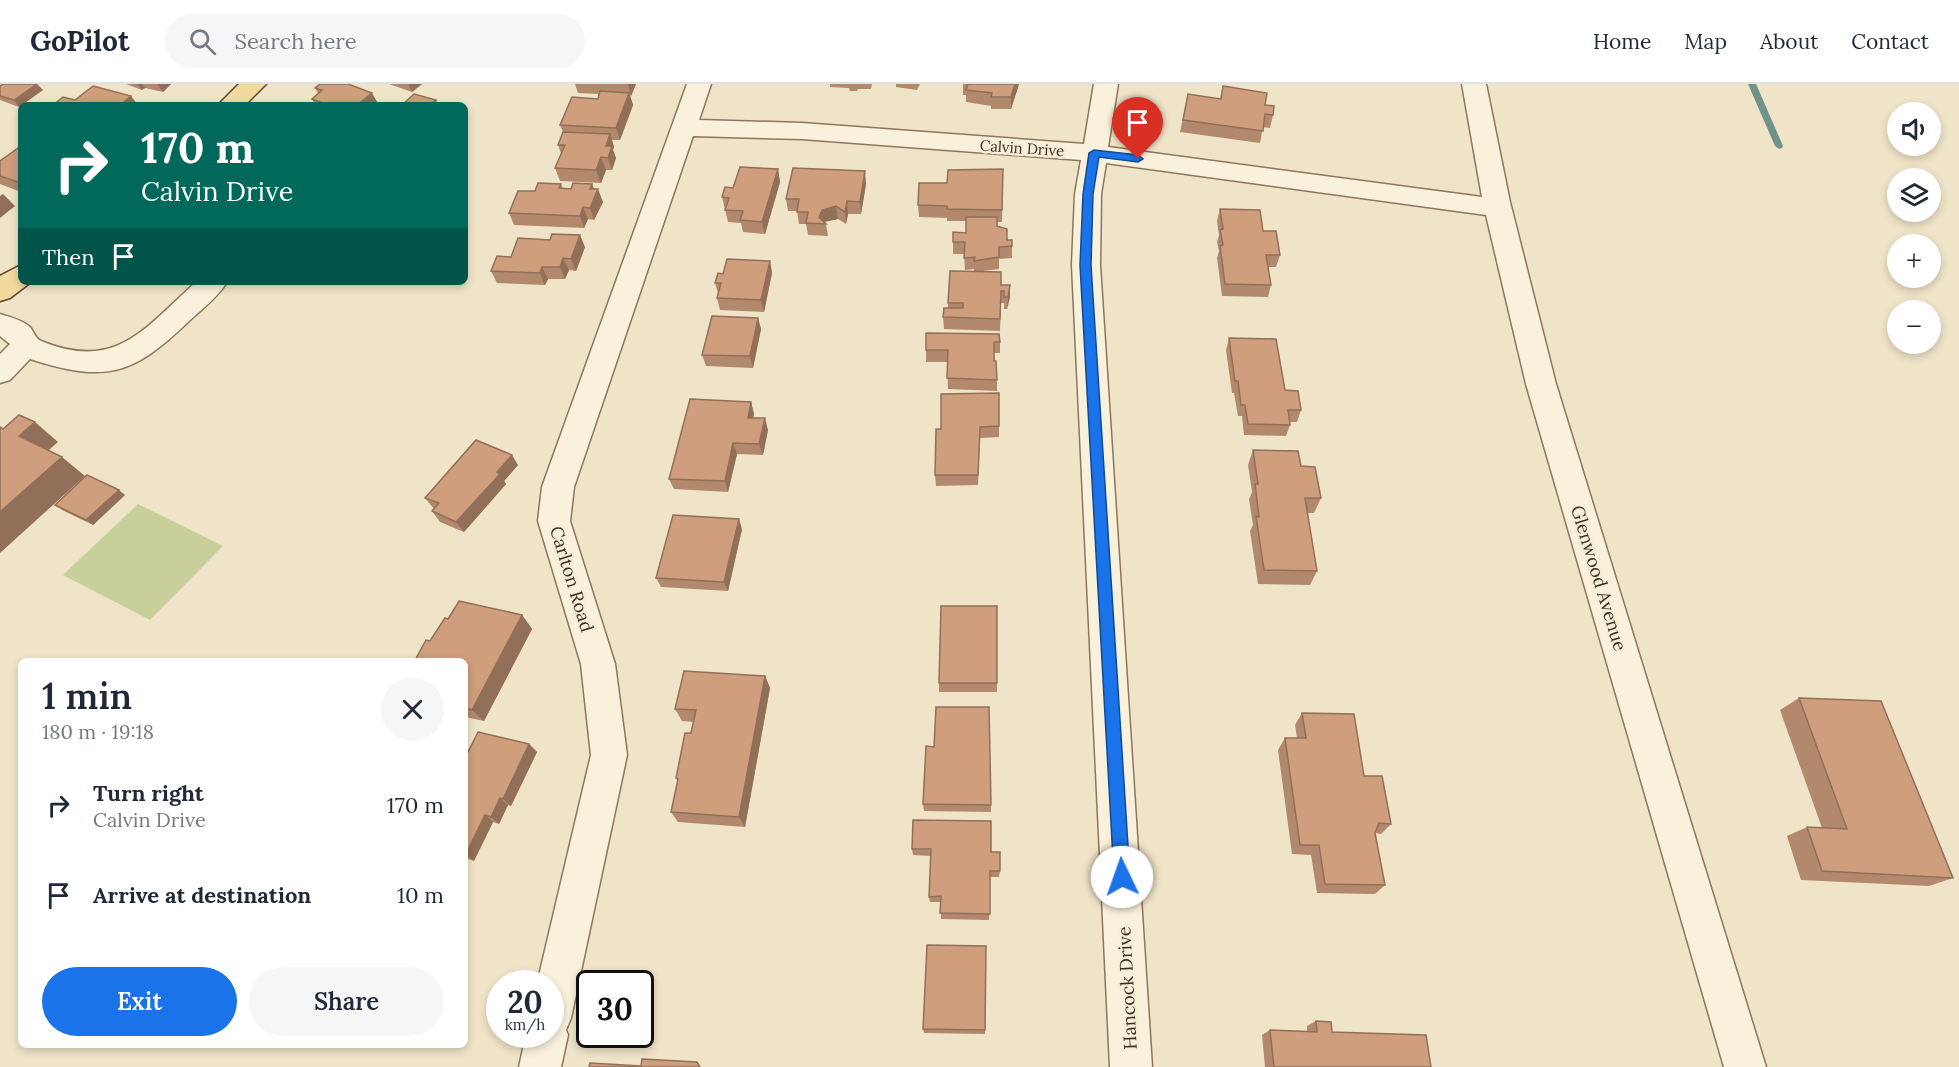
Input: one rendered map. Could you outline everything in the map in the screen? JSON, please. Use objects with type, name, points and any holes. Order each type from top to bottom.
[{"type":"main road","points":[[233,102],[254,84]]},
{"type":"main road","points":[[0,291],[18,276]]},
{"type":"street","name":"Carlton Road","points":[[561,970],[609,755],[598,664],[554,521],[558,487],[699,84]]},
{"type":"street","name":"Hancock Drive","points":[[1106,84],[1088,194],[1086,265],[1131,1067]]},
{"type":"street","name":"Glenwood Avenue","points":[[1474,84],[1500,208],[1504,241],[1541,384],[1745,1067]]},
{"type":"street","name":"Calvin Drive","points":[[684,128],[802,131],[1094,153],[1500,208]]},
{"type":"street","points":[[25,347],[82,362],[115,361],[151,338],[210,285]]},
{"type":"street","points":[[0,325],[16,331],[22,337],[25,347]]},
{"type":"street","points":[[0,372],[25,347]]},
{"type":"street","points":[[540,1067],[544,1048]]},
{"type":"green space","points":[[138,504],[223,546],[150,620],[63,575]]},
{"type":"building","points":[[3,84],[37,84],[14,100],[0,96],[0,86]]},
{"type":"building","points":[[320,84],[348,84],[372,93],[361,102],[320,102],[312,99],[322,90],[315,88]]},
{"type":"building","points":[[968,84],[1015,84],[1011,97],[991,97],[992,93],[966,90]]},
{"type":"building","points":[[93,86],[131,96],[124,102],[57,102],[63,97],[75,100]]},
{"type":"building","points":[[1223,86],[1267,93],[1265,105],[1274,106],[1273,115],[1265,114],[1263,131],[1183,120],[1188,94],[1221,99]]},
{"type":"building","points":[[600,91],[629,93],[616,128],[560,125],[572,97],[598,99]]},
{"type":"building","points":[[414,94],[436,100],[434,102],[405,102]]},
{"type":"building","points":[[563,132],[610,134],[606,146],[612,146],[608,158],[601,157],[596,170],[555,168],[565,145],[558,145]]},
{"type":"building","points":[[18,148],[18,182],[0,176],[0,161]]},
{"type":"building","points":[[740,167],[778,169],[762,222],[740,220],[743,211],[725,210],[729,198],[722,197],[725,187],[733,188]]},
{"type":"building","points":[[793,168],[865,171],[860,202],[847,201],[845,212],[836,206],[822,210],[819,217],[826,224],[806,223],[808,212],[797,212],[799,199],[786,199]]},
{"type":"building","points":[[1003,169],[1002,210],[947,209],[947,206],[918,205],[919,183],[947,183],[948,170]]},
{"type":"building","points":[[538,183],[561,184],[559,188],[571,189],[573,183],[592,184],[590,189],[598,189],[590,208],[583,207],[580,216],[509,213],[518,191],[535,191]]},
{"type":"building","points":[[1220,209],[1260,210],[1263,231],[1276,231],[1280,255],[1266,255],[1271,285],[1225,284],[1220,246],[1223,245],[1220,230],[1223,229]]},
{"type":"building","points":[[966,217],[997,217],[997,226],[1007,229],[1007,240],[1012,240],[1012,246],[999,247],[999,257],[974,261],[975,257],[964,258],[965,242],[953,242],[953,232],[966,233]]},
{"type":"building","points":[[552,234],[580,235],[571,259],[563,258],[560,267],[542,267],[540,273],[491,271],[497,256],[511,257],[518,238],[550,240]]},
{"type":"building","points":[[727,259],[770,261],[761,300],[717,298],[721,283],[715,283],[718,273],[723,274]]},
{"type":"building","points":[[950,271],[1001,272],[1001,285],[1010,285],[1008,297],[1004,297],[1004,291],[1001,291],[1000,319],[943,317],[944,308],[963,308],[963,303],[948,303]]},
{"type":"building","points":[[712,316],[758,318],[750,356],[702,355]]},
{"type":"building","points":[[926,333],[999,334],[1000,342],[994,342],[997,380],[947,378],[948,350],[926,350]]},
{"type":"building","points":[[1229,338],[1276,339],[1285,390],[1298,391],[1301,410],[1288,410],[1290,425],[1248,424],[1245,405],[1241,405],[1238,381],[1235,381]]},
{"type":"building","points":[[999,393],[999,426],[980,427],[978,475],[935,475],[936,429],[941,429],[941,394]]},
{"type":"building","points":[[690,399],[751,402],[748,418],[765,418],[759,444],[733,443],[725,481],[669,479]]},
{"type":"building","points":[[19,415],[35,422],[19,436],[62,457],[0,512],[0,427],[3,429]]},
{"type":"building","points":[[476,440],[512,455],[497,472],[500,474],[456,522],[432,511],[439,503],[425,498]]},
{"type":"building","points":[[1253,450],[1298,451],[1301,466],[1315,467],[1321,498],[1305,498],[1317,571],[1264,570],[1256,516],[1259,517],[1255,484],[1258,484]]},
{"type":"building","points":[[87,475],[119,490],[86,520],[55,505]]},
{"type":"building","points":[[673,515],[739,519],[724,582],[656,578]]},
{"type":"building","points":[[459,601],[522,615],[472,710],[468,709],[468,658],[416,658],[426,640],[430,641],[445,618],[448,619]]},
{"type":"building","points":[[941,606],[997,606],[997,683],[939,683]]},
{"type":"building","points":[[684,671],[765,676],[739,817],[671,812],[685,733],[691,733],[696,710],[675,709]]},
{"type":"building","points":[[1799,698],[1881,701],[1953,878],[1822,871],[1807,827],[1847,829]]},
{"type":"building","points":[[936,707],[989,707],[991,805],[923,804],[926,746],[934,747]]},
{"type":"building","points":[[1302,713],[1354,714],[1364,776],[1382,776],[1391,824],[1379,823],[1375,833],[1385,885],[1325,884],[1319,845],[1300,845],[1285,738],[1306,738]]},
{"type":"building","points":[[478,732],[529,744],[503,799],[500,798],[491,817],[485,815],[468,850],[468,752]]},
{"type":"building","points":[[913,820],[991,821],[991,852],[1000,852],[1000,871],[990,871],[990,914],[940,913],[941,896],[929,897],[931,849],[912,849]]},
{"type":"building","points":[[927,945],[986,946],[985,1030],[923,1029]]},
{"type":"building","points":[[1316,1021],[1331,1022],[1332,1032],[1426,1035],[1431,1067],[1274,1067],[1270,1030],[1317,1032]]},
{"type":"building","points":[[642,1059],[697,1062],[700,1067],[589,1067],[590,1063],[641,1066]]},
{"type":"waterway","points":[[1752,84],[1779,146]]},
{"type":"route","points":[[1122,877],[1086,265],[1088,194],[1094,153],[1138,159]]}]
